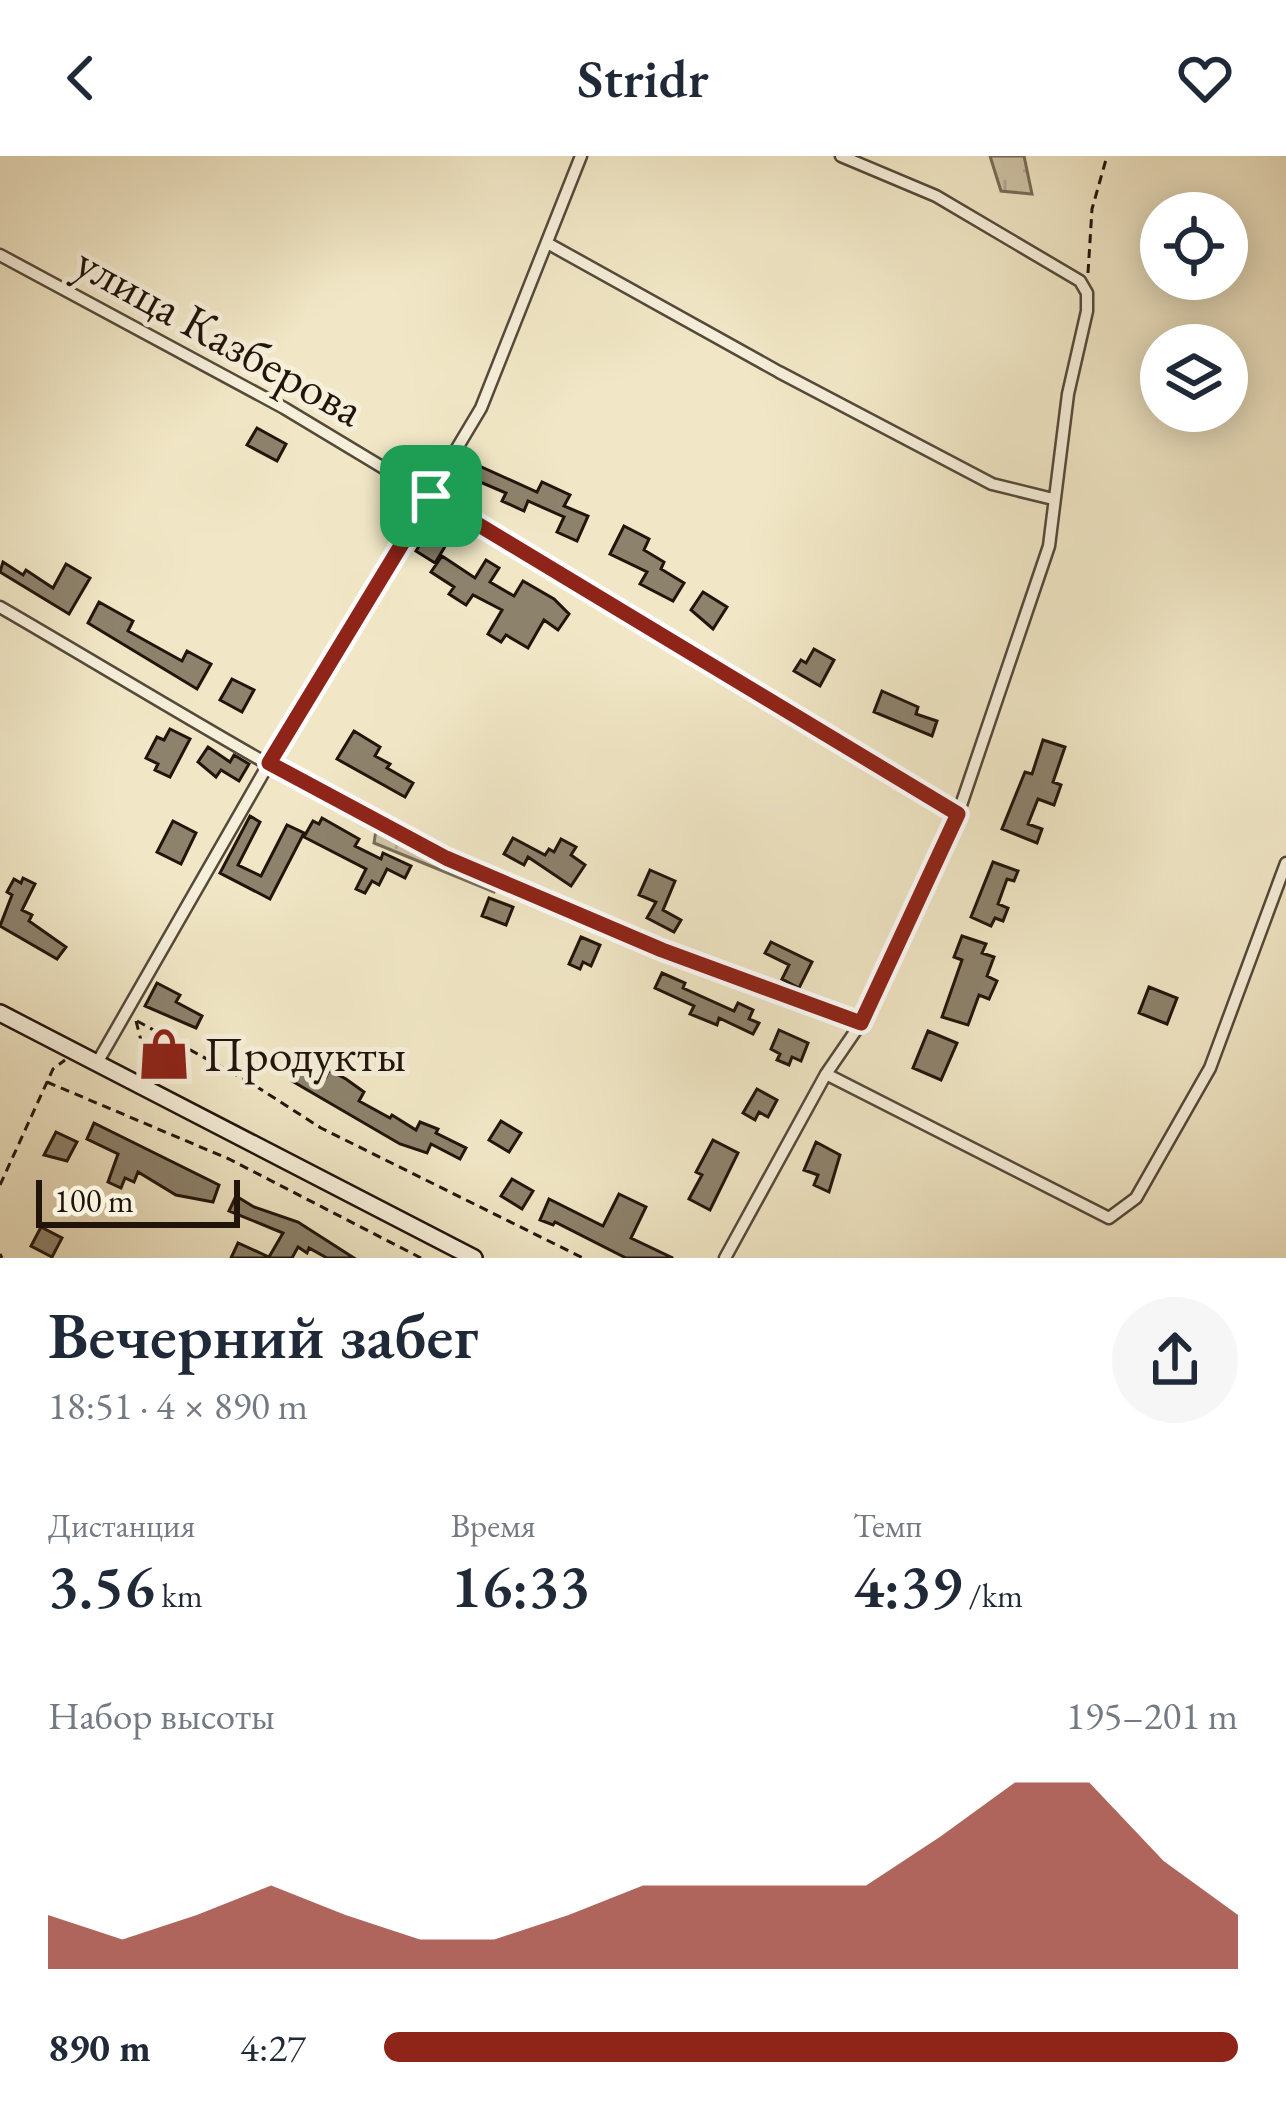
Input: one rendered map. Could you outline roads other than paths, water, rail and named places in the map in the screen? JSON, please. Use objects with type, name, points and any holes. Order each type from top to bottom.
[{"type":"street","points":[[97,1064],[269,763],[482,408],[581,156]]},
{"type":"street","points":[[725,1258],[826,1074],[861,1023],[958,814],[1049,545],[1087,293],[1079,281],[936,196],[841,156]]},
{"type":"street","points":[[549,244],[779,373],[992,484],[1053,500]]},
{"type":"street","name":"улица Казберова","points":[[0,254],[284,408],[958,814]]},
{"type":"street","points":[[0,607],[269,763],[446,858],[681,958],[861,1023]]},
{"type":"street","points":[[826,1074],[1109,1218],[1136,1198],[1210,1068],[1286,863]]},
{"type":"street","points":[[0,1013],[474,1258]]},
{"type":"place","name":"Продукты","points":[[164,1054]]}]
